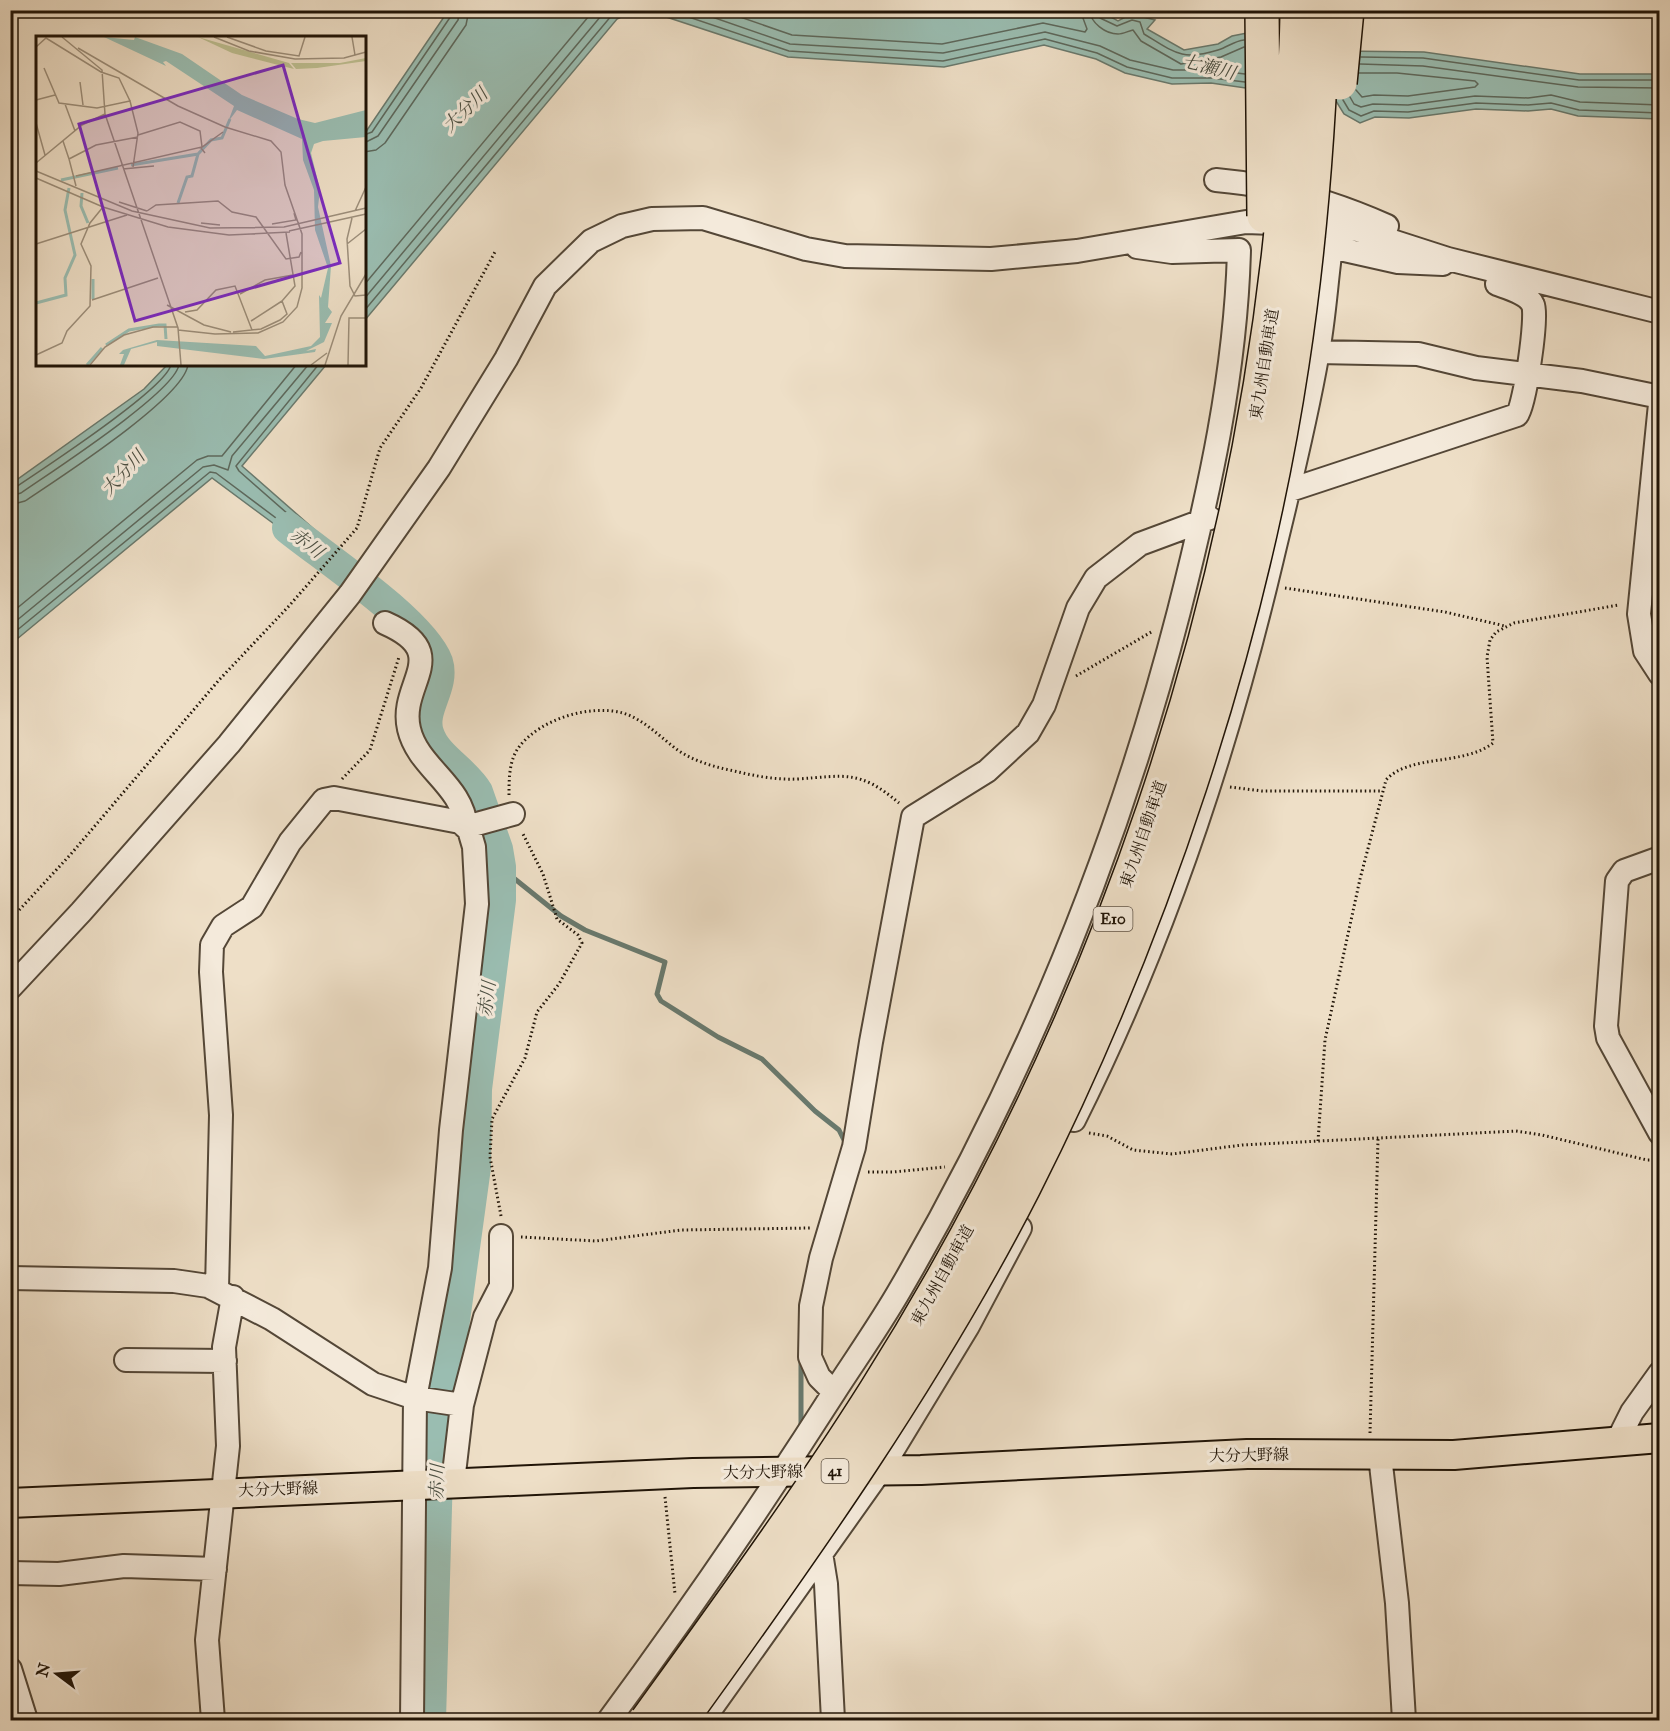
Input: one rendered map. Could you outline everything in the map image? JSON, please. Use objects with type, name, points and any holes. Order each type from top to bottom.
[{"type":"highway","points":[[1262,10],[1265,358]]},
{"type":"highway","name":"東九州自動車道","points":[[647,1720],[745,1585],[877,1389],[945,1273],[1056,1059],[1107,936],[1155,805],[1190,694],[1240,496],[1265,358],[1283,211],[1297,10]]},
{"type":"highway","name":"東九州自動車道","points":[[681,1720],[832,1506],[941,1334],[1024,1186],[1091,1042],[1139,926],[1180,814],[1277,495],[1311,213],[1323,10]]},
{"type":"highway","points":[[1277,495],[1304,347],[1337,119],[1347,10]]},
{"type":"main road","name":"大分大野線","points":[[10,1503],[224,1491],[660,1474],[880,1471],[1247,1454],[1375,1456],[1476,1454],[1616,1444],[1659,1438]]},
{"type":"street","points":[[1216,180],[1248,183],[1322,200],[1391,228],[1415,247]]},
{"type":"street","points":[[10,988],[81,912],[229,744],[350,594],[439,468],[506,359],[545,286],[591,241],[622,225],[676,217],[703,218],[806,249],[845,256],[991,259],[1077,251],[1246,222],[1340,228],[1415,247],[1522,294],[1531,301],[1535,312],[1528,374],[1521,408],[1514,418],[1277,495],[1140,544],[1096,578],[1078,608],[1050,690],[1036,722],[1008,754],[958,791],[913,817],[854,1147],[817,1274],[808,1342],[815,1372],[834,1392]]},
{"type":"street","points":[[609,1720],[678,1626],[784,1472],[899,1292],[936,1227],[1025,1048],[1061,965],[1107,848],[1165,666],[1201,522],[1220,429],[1238,302],[1239,250],[1172,252],[1115,243]]},
{"type":"street","points":[[703,1720],[880,1471],[968,1326],[1070,1129],[1142,975],[1210,784],[1266,585],[1277,495],[1318,352],[1331,247],[1398,262],[1447,261],[1659,312]]},
{"type":"street","points":[[1318,352],[1419,354],[1476,368],[1582,381],[1659,397]]},
{"type":"street","points":[[1659,404],[1645,651],[1659,674]]},
{"type":"street","points":[[385,623],[406,633],[415,644],[421,664],[408,712],[411,737],[423,759],[460,802],[474,847],[477,904],[452,1130],[440,1268],[415,1398],[412,1720]]},
{"type":"street","points":[[213,1720],[207,1640],[224,1491],[228,1425],[221,1115],[211,978],[212,945],[223,926],[252,907],[290,842],[321,803],[334,798],[437,816],[460,822],[466,827]]},
{"type":"street","points":[[466,827],[513,814]]},
{"type":"street","points":[[1659,858],[1624,872],[1617,881],[1606,1026],[1608,1038],[1659,1133]]},
{"type":"street","points":[[453,1482],[462,1406],[485,1317],[501,1286],[501,1236]]},
{"type":"street","points":[[10,1278],[174,1281],[225,1293],[295,1333],[362,1378],[415,1398],[462,1406]]},
{"type":"street","points":[[126,1360],[225,1361]]},
{"type":"street","points":[[1616,1444],[1632,1412],[1659,1373]]},
{"type":"street","points":[[1375,1456],[1397,1603],[1404,1720]]},
{"type":"street","points":[[821,1553],[826,1584],[833,1720]]},
{"type":"street","points":[[10,1573],[59,1574],[124,1566],[215,1569]]},
{"type":"street","points":[[10,1669],[26,1720]]},
{"type":"path","points":[[10,22],[16,10]]},
{"type":"path","points":[[10,920],[71,854],[219,680],[290,606],[357,528],[380,448],[421,388],[495,252]]},
{"type":"path","points":[[1266,585],[1445,612],[1505,626],[1646,610]]},
{"type":"path","points":[[1318,1141],[1325,1040],[1381,791],[1386,780],[1394,772],[1467,754],[1493,743],[1487,652],[1493,635],[1505,626]]},
{"type":"path","points":[[1050,690],[1160,627]]},
{"type":"path","points":[[321,803],[370,750],[406,633]]},
{"type":"path","points":[[830,1230],[681,1230],[624,1239],[582,1241],[501,1236],[498,1192],[490,1156],[492,1119],[525,1059],[537,1012],[560,984],[582,943],[578,935],[556,919],[543,874],[513,814],[509,781],[513,757],[519,747],[540,729],[554,722],[598,711],[624,714],[639,720],[689,757],[721,768],[769,778],[799,779],[839,774],[864,780],[884,791],[913,817]]},
{"type":"path","points":[[1210,784],[1262,791],[1381,791]]},
{"type":"path","points":[[1070,1129],[1103,1134],[1133,1150],[1162,1154],[1318,1141],[1516,1131],[1647,1160],[1659,1160]]},
{"type":"path","points":[[1375,1456],[1378,1139]]},
{"type":"path","points":[[660,1474],[666,1503],[678,1626]]},
{"type":"water","name":"七瀬川","points":[[1098,10],[1118,21],[1131,14],[1155,20],[1147,29],[1184,50],[1218,44],[1232,36],[1252,32],[1340,51],[1424,52],[1580,74],[1659,74],[1659,119],[1578,116],[1551,109],[1528,111],[1476,109],[1409,118],[1375,117],[1360,123],[1344,114],[1336,101],[1211,83],[1172,84],[1125,73],[1096,59],[1044,45],[944,67],[788,57],[648,11]]},
{"type":"water","name":"大分川","points":[[448,11],[633,11],[617,19],[366,319],[366,132]]},
{"type":"water","name":"大分川","points":[[166,366],[325,366],[242,466],[331,544],[320,558],[212,478],[11,644],[11,484],[144,389]]},
{"type":"waterway","name":"赤川","points":[[288,528],[393,610],[428,646],[439,671],[436,689],[427,715],[428,733],[443,757],[472,784],[477,792],[497,849],[500,867],[500,900],[476,1089],[475,1167],[438,1437],[430,1720]]},
{"type":"waterway","points":[[500,867],[561,916],[585,930],[665,962],[657,994],[661,1001],[718,1037],[762,1059],[815,1111],[839,1130],[846,1144]]},
{"type":"waterway","points":[[801,1357],[801,1429]]}]
